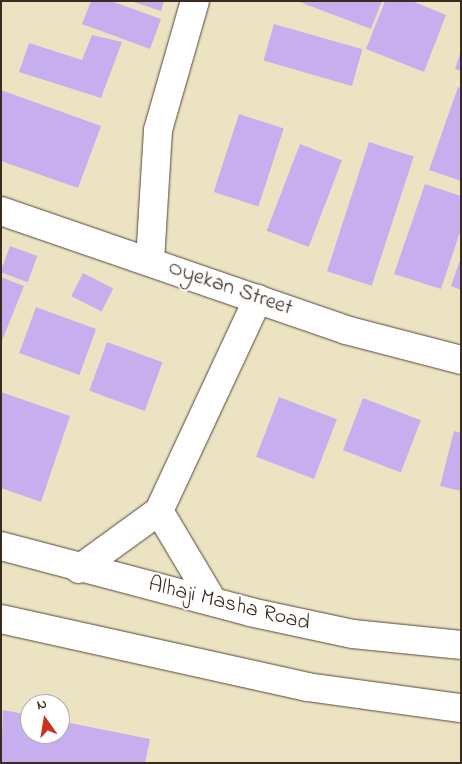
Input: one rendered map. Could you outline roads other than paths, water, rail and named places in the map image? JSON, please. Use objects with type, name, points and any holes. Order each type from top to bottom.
[{"type":"street","points":[[150,261],[158,130],[195,1]]},
{"type":"street","name":"Oyekan Street","points":[[1,211],[346,330],[461,360]]},
{"type":"street","points":[[79,568],[159,511],[258,299]]},
{"type":"street","points":[[159,511],[212,600]]},
{"type":"street","name":"Alhaji Masha Road","points":[[1,546],[79,568],[353,634],[461,645]]},
{"type":"street","points":[[4,622],[307,687],[461,708]]}]
